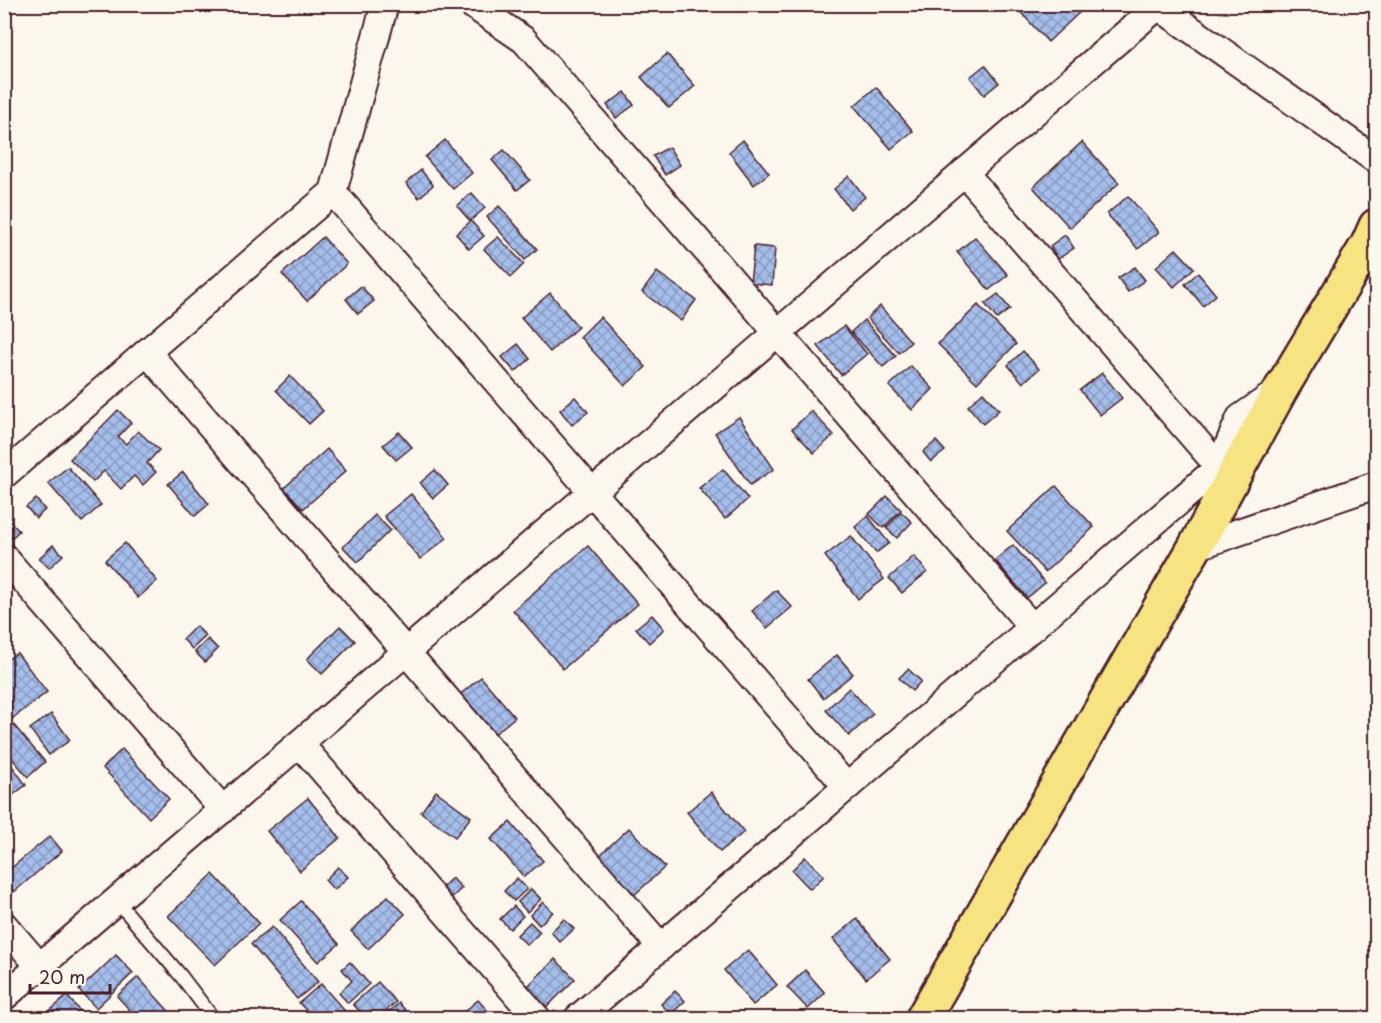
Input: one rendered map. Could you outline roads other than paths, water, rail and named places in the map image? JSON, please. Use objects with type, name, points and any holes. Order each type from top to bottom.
[{"type":"main road","points":[[923,1018],[1195,547],[1281,389],[1377,226]]},
{"type":"street","points":[[4,475],[333,192],[385,4]]},
{"type":"street","points":[[471,4],[524,40],[1033,628]]},
{"type":"street","points":[[4,997],[1156,6],[1377,160]]},
{"type":"street","points":[[964,172],[1219,467]]},
{"type":"street","points":[[333,192],[847,787]]},
{"type":"street","points":[[147,352],[661,947]]},
{"type":"street","points":[[578,1018],[1219,467],[1240,418],[1281,389]]},
{"type":"street","points":[[1195,547],[1377,484]]},
{"type":"street","points":[[4,557],[222,810]]},
{"type":"street","points":[[300,744],[537,1018]]},
{"type":"street","points":[[4,925],[40,967]]},
{"type":"lane","points":[[117,901],[181,976],[213,1018]]}]
